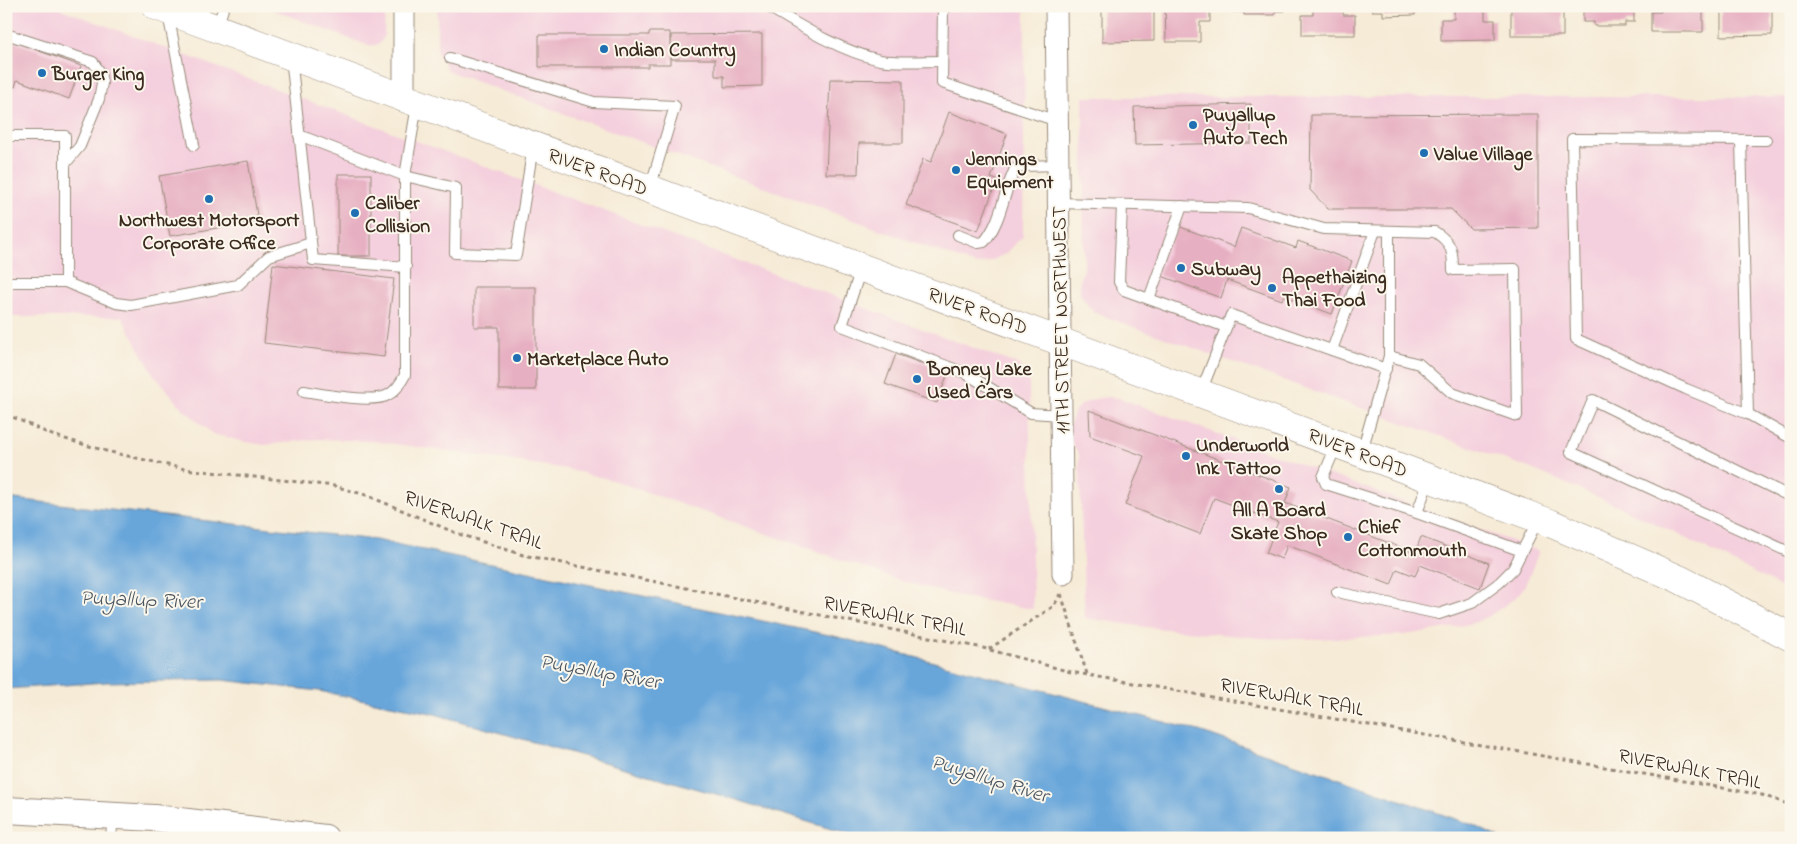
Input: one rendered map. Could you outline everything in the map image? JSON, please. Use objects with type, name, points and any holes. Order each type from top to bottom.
[{"type":"main road","name":"RIVER ROAD","points":[[162,8],[221,18],[290,56],[410,102],[1060,340],[1538,519],[1612,548],[1679,579],[1791,638]]},
{"type":"street","points":[[404,6],[410,102]]},
{"type":"street","name":"11TH STREET NORTHWEST","points":[[1056,6],[1063,574]]},
{"type":"street","points":[[6,810],[112,827],[154,818],[325,838]]},
{"type":"lane","points":[[768,6],[826,39],[862,54],[882,60],[942,61]]},
{"type":"lane","points":[[943,6],[942,83],[1057,121]]},
{"type":"lane","points":[[162,8],[194,145]]},
{"type":"lane","points":[[6,34],[93,62],[100,72],[102,83],[99,99],[80,146],[65,164]]},
{"type":"lane","points":[[290,56],[313,260],[406,267]]},
{"type":"lane","points":[[450,58],[594,102],[674,106],[649,189]]},
{"type":"lane","points":[[304,391],[374,400],[388,396],[398,387],[405,375],[405,176],[410,102]]},
{"type":"lane","points":[[299,135],[405,176],[456,188],[456,253],[516,255],[533,146]]},
{"type":"lane","points":[[6,136],[65,136],[66,282]]},
{"type":"lane","points":[[1766,140],[1572,139],[1576,339],[1748,414],[1787,436],[1791,436]]},
{"type":"lane","points":[[1741,140],[1748,414]]},
{"type":"lane","points":[[958,235],[978,242],[984,242],[992,234],[998,220],[1008,182],[1015,169],[1024,166],[1058,165]]},
{"type":"lane","points":[[1058,203],[1248,208],[1324,229],[1435,232],[1446,239],[1453,256],[1453,270],[1515,269],[1517,416],[1452,393],[1419,364],[1389,356]]},
{"type":"lane","points":[[1122,205],[1119,282],[1124,290],[1226,327]]},
{"type":"lane","points":[[1149,299],[1182,206]]},
{"type":"lane","points":[[1332,350],[1375,231]]},
{"type":"lane","points":[[1362,454],[1389,356],[1388,231]]},
{"type":"lane","points":[[6,282],[66,282],[116,302],[131,305],[238,285],[269,256],[311,243]]},
{"type":"lane","points":[[862,268],[842,326],[966,372],[1031,413],[1061,415]]},
{"type":"lane","points":[[1201,393],[1231,315],[1386,369]]},
{"type":"lane","points":[[1791,497],[1593,400],[1571,452],[1791,553]]},
{"type":"lane","points":[[1337,444],[1323,477],[1326,484],[1417,513],[1522,551]]},
{"type":"lane","points":[[1417,513],[1429,479]]},
{"type":"lane","points":[[1337,592],[1439,614],[1472,603],[1499,583],[1513,569],[1538,519]]},
{"type":"path","name":"RIVERWALK TRAIL","points":[[6,414],[52,435],[106,451],[184,469],[334,486],[366,495],[456,533],[523,555],[989,649],[1071,672],[1762,795],[1791,805]]},
{"type":"path","points":[[989,649],[1054,606],[1060,592],[1087,674]]},
{"type":"shaded area","points":[[6,6],[53,6],[1019,365],[1029,382],[1033,609],[963,597],[902,581],[612,480],[566,469],[373,441],[317,439],[264,445],[213,434],[184,410],[154,375],[122,317],[6,317]]},
{"type":"shaded area","points":[[263,6],[385,6],[384,37],[379,44],[369,46]]},
{"type":"shaded area","points":[[437,6],[1025,6],[1023,236],[1005,254],[991,261],[976,265],[448,71],[437,53]]},
{"type":"shaded area","points":[[1083,97],[1791,97],[1791,592],[1679,535],[1605,500],[1529,468],[1095,313],[1080,293],[1080,278],[1084,270]]},
{"type":"shaded area","points":[[1107,397],[1119,398],[1539,551],[1524,587],[1515,598],[1491,615],[1476,622],[1456,627],[1404,635],[1312,639],[1260,638],[1145,627],[1085,618],[1079,454],[1069,438],[1068,429],[1075,410],[1084,403]]},
{"type":"water","name":"Puyallup River","points":[[6,498],[376,540],[834,636],[1199,731],[1473,825],[1499,838],[860,838],[737,800],[431,713],[319,691],[222,680],[107,682],[6,689]]},
{"type":"building","points":[[1102,6],[1154,6],[1154,41],[1102,42]]},
{"type":"building","points":[[1165,6],[1210,6],[1210,22],[1200,22],[1200,42],[1166,42]]},
{"type":"building","points":[[1233,6],[1285,6],[1285,11],[1275,11],[1275,15],[1244,15],[1244,12],[1233,12]]},
{"type":"building","points":[[1313,6],[1343,6],[1343,15],[1355,15],[1355,35],[1302,35],[1302,15],[1313,15]]},
{"type":"building","points":[[1372,6],[1424,6],[1424,11],[1415,11],[1415,15],[1383,16],[1383,11],[1372,11]]},
{"type":"building","points":[[1454,6],[1485,6],[1485,20],[1495,20],[1495,40],[1441,41],[1441,19],[1454,19]]},
{"type":"building","points":[[1511,6],[1563,6],[1563,36],[1511,36]]},
{"type":"building","points":[[1583,6],[1634,6],[1634,22],[1625,22],[1625,26],[1594,26],[1594,22],[1583,22]]},
{"type":"building","points":[[1661,6],[1688,6],[1688,11],[1703,11],[1703,32],[1651,32],[1651,12],[1661,12]]},
{"type":"building","points":[[1721,6],[1772,6],[1772,35],[1721,36]]},
{"type":"building","name":"Indian Country","points":[[649,32],[670,32],[670,64],[648,64],[648,67],[539,67],[539,35],[649,35]]},
{"type":"building","points":[[762,34],[762,86],[724,87],[724,76],[715,76],[715,59],[671,59],[671,35]]},
{"type":"building","name":"Burger King","points":[[6,39],[81,66],[69,99],[17,80],[15,87],[6,84]]},
{"type":"building","points":[[830,79],[903,80],[903,143],[859,143],[858,174],[826,174]]},
{"type":"building","name":"Puyallup Auto Tech","points":[[1251,104],[1251,143],[1135,145],[1134,107]]},
{"type":"building","name":"Jennings Equipment","points":[[949,112],[1007,134],[991,178],[997,180],[978,231],[906,205],[923,159],[931,162]]},
{"type":"building","name":"Value Village","points":[[1538,114],[1538,228],[1471,229],[1451,209],[1328,209],[1310,190],[1311,115]]},
{"type":"building","name":"Northwest Motorsport Corporate Office","points":[[248,161],[258,221],[170,236],[159,176]]},
{"type":"building","name":"Caliber Collision","points":[[338,174],[371,174],[371,256],[338,256]]},
{"type":"building","points":[[1178,226],[1234,247],[1241,228],[1296,248],[1298,241],[1352,261],[1332,314],[1284,296],[1282,300],[1227,280],[1221,298],[1159,275]]},
{"type":"building","points":[[273,264],[394,279],[384,357],[264,343]]},
{"type":"building","name":"Marketplace Auto","points":[[474,287],[536,287],[536,390],[499,390],[499,327],[474,327]]},
{"type":"building","name":"Bonney Lake Used Cars","points":[[896,354],[948,373],[937,403],[885,384]]},
{"type":"building","points":[[1089,410],[1291,487],[1285,503],[1415,553],[1421,537],[1489,563],[1480,588],[1420,565],[1415,576],[1397,569],[1391,585],[1287,545],[1282,559],[1266,553],[1278,522],[1214,498],[1200,534],[1125,505],[1144,456],[1090,436]]},
{"type":"place","name":"Indian Country","points":[[604,49]]},
{"type":"place","name":"Burger King","points":[[42,73]]},
{"type":"place","name":"Puyallup Auto Tech","points":[[1193,125]]},
{"type":"place","name":"Value Village","points":[[1424,153]]},
{"type":"place","name":"Jennings Equipment","points":[[956,170]]},
{"type":"place","name":"Northwest Motorsport Corporate Office","points":[[209,199]]},
{"type":"place","name":"Caliber Collision","points":[[355,213]]},
{"type":"place","name":"Subway","points":[[1181,268]]},
{"type":"place","name":"Appethaizing Thai Food","points":[[1272,288]]},
{"type":"place","name":"Marketplace Auto","points":[[517,358]]},
{"type":"place","name":"Bonney Lake Used Cars","points":[[917,379]]},
{"type":"place","name":"Underworld Ink Tattoo","points":[[1186,456]]},
{"type":"place","name":"All A Board Skate Shop","points":[[1279,489]]},
{"type":"place","name":"Chief Cottonmouth","points":[[1348,537]]}]
